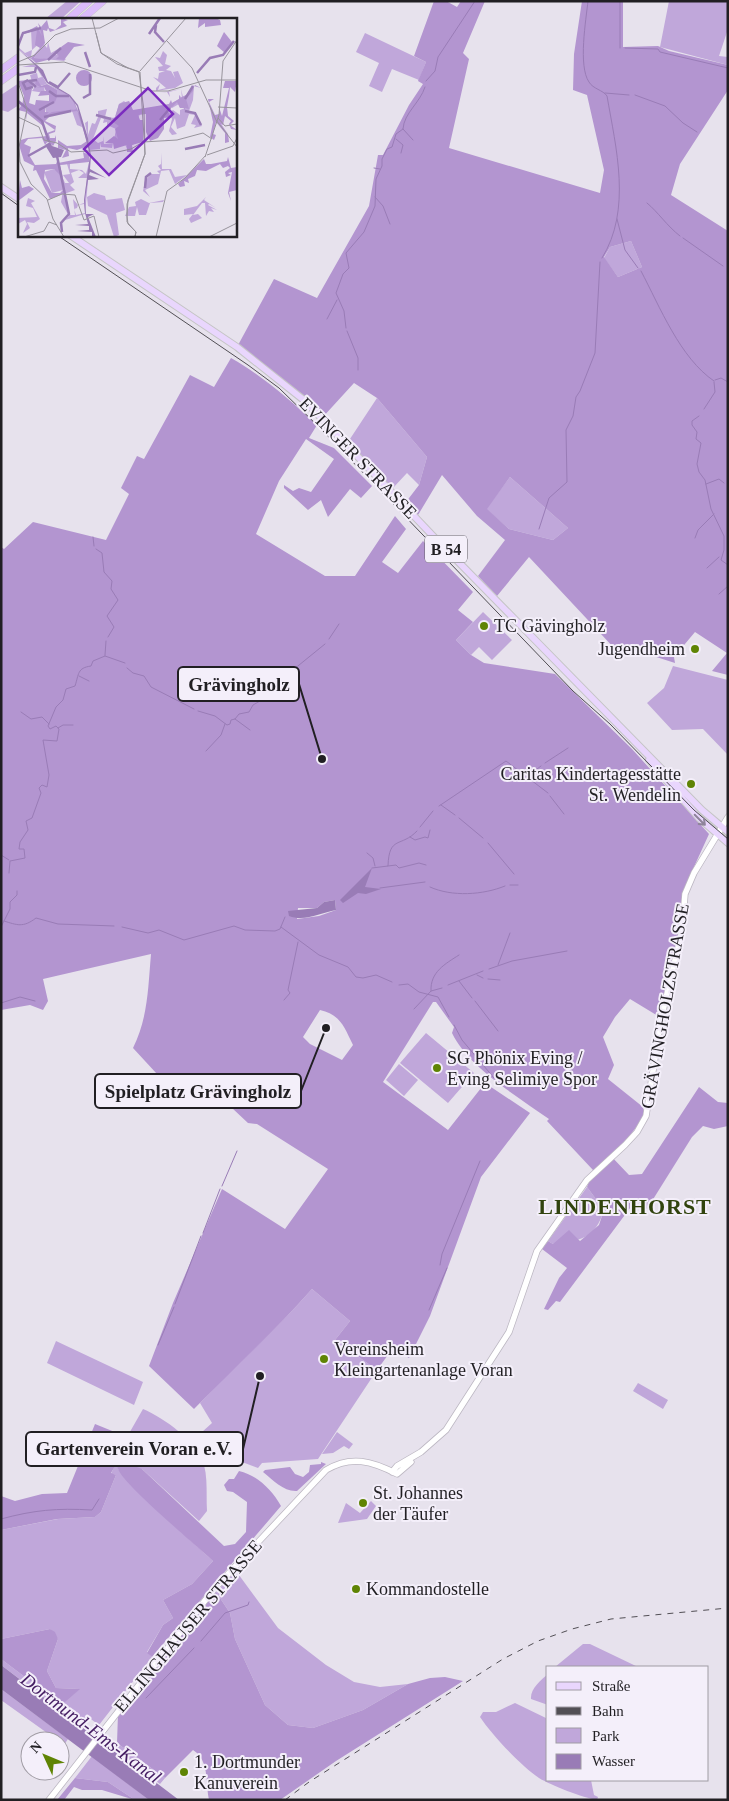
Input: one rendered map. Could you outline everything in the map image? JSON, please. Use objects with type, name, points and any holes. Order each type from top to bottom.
[{"type":"highway","points":[[70,18],[89,1]]},
{"type":"highway","points":[[83,18],[103,1]]},
{"type":"highway","points":[[1,70],[18,58]]},
{"type":"highway","points":[[1,81],[18,69]]},
{"type":"main road","points":[[1,187],[18,198]]},
{"type":"main road","name":"EVINGER STRASSE","points":[[71,236],[237,347],[291,388],[635,742],[702,810],[728,832]]},
{"type":"main road","name":"EVINGER STRASSE","points":[[635,742],[670,786],[716,834],[728,843]]},
{"type":"main road","name":"GRÄVINGHOLZSTRASSE","points":[[337,1464],[360,1460],[371,1462],[394,1473],[397,1466],[421,1452],[446,1430],[510,1331],[534,1257],[540,1247],[587,1180],[637,1132],[646,1116],[661,1018],[682,931],[686,894],[694,873],[728,817]]},
{"type":"main road","name":"ELLINGHAUSER STRASSE","points":[[49,1800],[191,1618],[232,1569],[326,1470],[337,1464]]},
{"type":"green space","points":[[67,1],[81,1],[62,18],[46,18]]},
{"type":"green space","points":[[669,1],[728,1],[728,29],[719,56],[728,57],[728,65],[660,47]]},
{"type":"green space","points":[[365,33],[426,62],[419,80],[392,69],[382,92],[369,86],[379,63],[356,52]]},
{"type":"green space","points":[[18,84],[18,106],[8,112],[1,110],[1,95]]},
{"type":"green space","points":[[631,241],[642,267],[618,277],[604,258],[610,247]]},
{"type":"green space","points":[[377,398],[427,457],[419,485],[407,473],[392,489],[346,445]]},
{"type":"green space","points":[[510,477],[568,528],[553,540],[509,529],[486,509]]},
{"type":"green space","name":"TC Gävingholz","points":[[483,612],[512,640],[492,660],[479,647],[471,655],[456,640]]},
{"type":"green space","points":[[673,666],[728,680],[728,755],[703,729],[672,730],[647,703],[664,688]]},
{"type":"green space","name":"SG Phönix Eving / Eving Selimiye Spor","points":[[426,1033],[474,1073],[448,1103],[400,1063]]},
{"type":"green space","points":[[399,1064],[418,1080],[404,1096],[386,1080]]},
{"type":"green space","points":[[587,1187],[604,1210],[596,1227],[591,1233],[579,1240],[553,1244],[548,1241]]},
{"type":"green space","points":[[312,1289],[350,1321],[335,1340],[377,1370],[318,1459],[262,1463],[258,1468],[242,1462],[214,1460],[200,1441],[205,1435],[202,1432],[212,1423],[200,1403]]},
{"type":"green space","points":[[56,1341],[143,1382],[134,1405],[47,1363]]},
{"type":"green space","points":[[638,1383],[668,1400],[663,1409],[633,1391]]},
{"type":"green space","points":[[143,1409],[179,1431],[200,1456],[206,1476],[207,1511],[199,1521],[142,1469],[118,1469],[142,1496],[213,1561],[192,1584],[163,1600],[173,1618],[163,1625],[147,1652],[152,1657],[99,1725],[88,1717],[83,1722],[94,1731],[93,1734],[1,1665],[1,1659],[62,1705],[79,1689],[56,1688],[47,1671],[58,1639],[50,1629],[1,1639],[1,1530],[58,1519],[95,1517],[101,1512],[116,1475],[111,1474],[127,1437]]},
{"type":"green space","points":[[337,1432],[353,1444],[349,1449],[344,1446],[333,1453],[322,1454]]},
{"type":"green space","points":[[371,1501],[376,1506],[367,1519],[338,1523],[346,1503],[360,1513]]},
{"type":"green space","points":[[236,1571],[278,1628],[326,1665],[354,1682],[380,1687],[408,1684],[363,1710],[313,1728],[288,1725],[265,1705],[235,1639],[230,1613],[216,1592]]},
{"type":"green space","points":[[583,1644],[590,1644],[636,1666],[556,1666]]},
{"type":"green space","points":[[546,1676],[546,1704],[531,1699],[534,1688]]},
{"type":"green space","points":[[1,1689],[57,1731],[44,1731],[1,1700]]},
{"type":"green space","points":[[515,1703],[546,1718],[546,1781],[591,1781],[594,1795],[598,1797],[597,1800],[551,1784],[539,1778],[524,1766],[507,1750],[480,1717],[483,1712],[496,1712]]},
{"type":"green space","points":[[117,1743],[165,1778],[160,1784],[110,1747]]},
{"type":"green space","points":[[92,1756],[149,1800],[135,1800],[108,1782],[75,1778]]},
{"type":"shaded area","points":[[434,1],[446,1],[457,7],[461,1],[485,1],[463,53],[469,59],[449,148],[600,193],[604,170],[587,95],[573,90],[574,54],[582,1],[623,1],[623,47],[658,46],[669,51],[728,65],[728,90],[680,164],[671,195],[728,231],[728,675],[712,671],[727,653],[695,632],[674,657],[675,663],[622,646],[615,649],[529,557],[497,596],[478,576],[505,540],[477,516],[442,475],[418,515],[406,502],[419,485],[427,457],[377,398],[354,383],[322,418],[237,347],[274,279],[317,298],[369,206],[378,155],[383,155],[409,105],[423,84],[418,81],[426,62],[414,56]],"holes":[[[631,241],[642,267],[618,277],[604,257],[610,247]],[[510,477],[568,528],[553,540],[509,529],[487,509]]]},
{"type":"shaded area","points":[[231,358],[243,365],[276,389],[317,425],[309,438],[334,448],[372,486],[361,498],[350,489],[328,517],[321,500],[308,510],[284,488],[284,485],[293,491],[299,488],[311,492],[334,459],[306,439],[279,481],[256,534],[325,576],[355,576],[395,516],[406,529],[382,562],[398,573],[423,541],[473,592],[458,610],[473,622],[456,640],[471,655],[484,663],[555,674],[632,749],[709,834],[683,891],[676,953],[658,1016],[630,999],[615,1017],[603,1037],[614,1065],[608,1079],[643,1107],[645,1116],[623,1144],[610,1155],[629,1175],[642,1174],[699,1087],[718,1102],[728,1103],[728,1126],[714,1129],[703,1126],[692,1137],[647,1209],[636,1200],[560,1302],[556,1301],[548,1310],[544,1309],[559,1278],[567,1268],[542,1249],[548,1241],[553,1244],[569,1230],[580,1241],[599,1225],[604,1210],[587,1187],[593,1170],[547,1121],[549,1119],[509,1091],[470,1058],[452,1033],[454,1027],[436,1002],[433,1002],[383,1082],[448,1130],[485,1083],[530,1113],[481,1177],[430,1316],[409,1358],[393,1348],[377,1370],[335,1340],[350,1321],[312,1289],[269,1335],[194,1409],[149,1366],[173,1303],[222,1189],[285,1229],[328,1169],[257,1124],[248,1123],[216,1093],[181,1100],[133,1048],[142,1025],[148,991],[151,954],[43,979],[48,1001],[43,1010],[30,1005],[1,1010],[1,547],[4,549],[33,522],[106,540],[129,494],[121,488],[137,456],[144,459],[190,375],[214,387]],"holes":[[[335,900],[336,910],[319,916],[297,919],[298,908],[317,908],[324,902]],[[320,1010],[333,1015],[341,1023],[353,1045],[342,1060],[310,1044],[303,1037]]]},
{"type":"shaded area","points":[[95,1424],[127,1437],[118,1460],[142,1469],[224,1546],[235,1544],[246,1532],[247,1502],[233,1492],[227,1491],[224,1485],[229,1479],[234,1479],[239,1471],[252,1476],[263,1484],[281,1506],[152,1657],[147,1653],[163,1625],[173,1618],[163,1600],[192,1584],[213,1561],[133,1488],[118,1469],[118,1461],[111,1473],[116,1475],[101,1512],[95,1517],[57,1519],[1,1530],[1,1496],[15,1501],[42,1494],[67,1493]]},
{"type":"shaded area","points":[[321,1462],[326,1464],[297,1491],[283,1488],[263,1472],[265,1470],[290,1467],[295,1474],[303,1477],[309,1472],[310,1465],[321,1464]]},
{"type":"shaded area","points":[[216,1592],[230,1613],[235,1639],[265,1705],[288,1725],[313,1728],[363,1710],[408,1684],[430,1678],[445,1677],[463,1681],[336,1761],[280,1800],[209,1800],[206,1772],[202,1760],[193,1750],[165,1778],[117,1743],[118,1714]]},
{"type":"shaded area","points":[[50,1629],[55,1632],[58,1639],[47,1671],[56,1688],[80,1689],[62,1705],[1,1659],[1,1639]]},
{"type":"shaded area","points":[[75,1778],[108,1782],[135,1800],[102,1790],[82,1790],[74,1787],[64,1800],[57,1800]]},
{"type":"water","points":[[372,868],[365,887],[381,889],[366,894],[358,893],[343,903],[340,900]]},
{"type":"water","points":[[335,900],[336,910],[307,918],[289,916],[288,911],[317,908],[324,902]]},
{"type":"water","points":[[1,1665],[179,1800],[149,1800],[70,1741],[70,1731],[57,1731],[1,1689]]},
{"type":"waterway","points":[[426,81],[435,71],[438,57],[475,1]]},
{"type":"waterway","points":[[588,1],[583,54],[584,65],[589,82],[607,96],[619,178],[617,220],[602,258]]},
{"type":"waterway","points":[[620,1],[620,48]]},
{"type":"waterway","points":[[625,48],[658,49],[660,52],[728,68]]},
{"type":"waterway","points":[[346,328],[344,311],[336,293],[343,274],[349,268],[346,253],[364,232],[375,206],[376,179],[382,166],[382,159],[387,149],[392,147],[396,134],[403,129],[406,118],[425,87]]},
{"type":"waterway","points":[[605,93],[629,95]]},
{"type":"waterway","points":[[635,95],[665,106],[683,123],[697,132]]},
{"type":"waterway","points":[[403,129],[413,140]]},
{"type":"waterway","points":[[396,139],[403,145],[401,153]]},
{"type":"waterway","points":[[374,168],[380,169]]},
{"type":"waterway","points":[[375,197],[383,206],[390,224]]},
{"type":"waterway","points":[[647,203],[680,236]]},
{"type":"waterway","points":[[617,219],[625,250],[638,268]]},
{"type":"waterway","points":[[683,238],[723,266]]},
{"type":"waterway","points":[[539,529],[549,498],[567,482],[566,430],[573,416],[576,397],[595,353],[600,262]]},
{"type":"waterway","points":[[641,271],[663,316],[681,346],[702,371],[714,381]]},
{"type":"waterway","points":[[327,319],[337,300]]},
{"type":"waterway","points":[[347,331],[358,358],[358,370]]},
{"type":"waterway","points":[[715,380],[721,378],[728,382]]},
{"type":"waterway","points":[[704,409],[715,392],[714,382]]},
{"type":"waterway","points":[[699,416],[692,421],[692,425],[697,432],[696,439],[701,443],[697,464],[699,472],[705,480],[711,509],[724,536],[724,550],[721,560],[728,565]]},
{"type":"waterway","points":[[706,484],[719,479],[724,483]]},
{"type":"waterway","points":[[695,538],[698,530],[714,514]]},
{"type":"waterway","points":[[93,537],[94,546]]},
{"type":"waterway","points":[[96,549],[102,553],[104,572],[112,581],[111,589],[118,600],[107,616],[114,627],[108,637]]},
{"type":"waterway","points":[[707,568],[719,557]]},
{"type":"waterway","points":[[719,594],[728,586]]},
{"type":"waterway","points":[[329,639],[339,624]]},
{"type":"waterway","points":[[105,655],[106,641]]},
{"type":"waterway","points":[[286,681],[288,674],[325,644]]},
{"type":"waterway","points":[[105,656],[125,663]]},
{"type":"waterway","points":[[9,873],[10,861],[25,858],[24,849],[19,849],[20,842],[28,830],[26,821],[32,818],[41,793],[39,788],[42,785],[47,787],[49,775],[43,740],[57,741],[59,729],[56,726],[50,729],[48,726],[56,707],[63,700],[66,689],[75,686],[81,670],[91,666],[93,661],[105,656]]},
{"type":"waterway","points":[[127,668],[133,673],[144,676],[151,687],[194,709]]},
{"type":"waterway","points":[[79,676],[89,681]]},
{"type":"waterway","points":[[198,711],[215,716],[227,725],[230,724],[231,720],[235,719],[239,714],[249,712],[253,705],[260,701],[262,697],[269,698],[272,685],[278,685],[282,682]]},
{"type":"waterway","points":[[21,712],[31,719],[42,717],[49,724]]},
{"type":"waterway","points":[[235,719],[250,730]]},
{"type":"waterway","points":[[206,751],[221,735],[225,724]]},
{"type":"waterway","points":[[58,728],[63,725],[73,725]]},
{"type":"waterway","points":[[545,763],[568,748]]},
{"type":"waterway","points":[[439,806],[506,761],[548,793]]},
{"type":"waterway","points":[[528,776],[541,766]]},
{"type":"waterway","points":[[550,796],[564,814]]},
{"type":"waterway","points":[[441,805],[455,815]]},
{"type":"waterway","points":[[420,827],[433,811]]},
{"type":"waterway","points":[[459,818],[483,838]]},
{"type":"waterway","points":[[410,837],[415,840],[428,838],[430,830]]},
{"type":"waterway","points":[[372,868],[388,866],[393,846],[417,831]]},
{"type":"waterway","points":[[488,843],[514,874]]},
{"type":"waterway","points":[[367,853],[373,858],[375,866]]},
{"type":"waterway","points":[[1,855],[9,860]]},
{"type":"waterway","points":[[388,866],[396,865],[399,868],[419,863],[426,865]]},
{"type":"waterway","points":[[380,888],[425,882]]},
{"type":"waterway","points":[[510,885],[518,885]]},
{"type":"waterway","points":[[430,887],[448,892],[468,894],[505,886]]},
{"type":"waterway","points":[[1,927],[10,909],[10,902],[17,895],[17,891]]},
{"type":"waterway","points":[[122,927],[148,933],[159,930],[184,940],[234,926],[245,930],[275,931],[280,929],[285,917]]},
{"type":"waterway","points":[[4,921],[20,925],[36,918],[58,924],[114,926]]},
{"type":"waterway","points":[[281,927],[319,955],[348,967],[356,977],[363,978],[376,975],[392,982]]},
{"type":"waterway","points":[[498,965],[510,933]]},
{"type":"waterway","points":[[284,1000],[290,993],[288,990],[298,942]]},
{"type":"waterway","points":[[489,969],[512,961],[567,951]]},
{"type":"waterway","points":[[431,991],[431,984],[439,969],[459,955]]},
{"type":"waterway","points":[[448,985],[483,971]]},
{"type":"waterway","points":[[477,975],[483,978]]},
{"type":"waterway","points":[[488,979],[500,980]]},
{"type":"waterway","points":[[459,981],[472,998]]},
{"type":"waterway","points":[[399,985],[408,984],[419,992],[438,997],[449,1017]]},
{"type":"waterway","points":[[414,1009],[431,991],[442,988]]},
{"type":"waterway","points":[[1,1003],[20,997],[35,1001]]},
{"type":"waterway","points":[[475,1001],[498,1031]]},
{"type":"waterway","points":[[454,1025],[462,1040],[494,1078]]},
{"type":"waterway","points":[[222,1186],[237,1151]]},
{"type":"waterway","points":[[440,1265],[442,1254],[480,1161]]},
{"type":"waterway","points":[[203,1233],[220,1189]]},
{"type":"waterway","points":[[175,1304],[201,1236]]},
{"type":"waterway","points":[[429,1310],[447,1268]]},
{"type":"waterway","points":[[158,1345],[174,1307]]},
{"type":"waterway","points":[[1,1519],[46,1510],[92,1510],[99,1499]]},
{"type":"waterway","points":[[201,1641],[225,1613],[248,1605],[249,1602]]},
{"type":"waterway","points":[[146,1698],[194,1648]]},
{"type":"tram line","points":[[1,193],[18,205]]},
{"type":"tram line","points":[[58,236],[279,388],[323,431],[573,691],[610,724],[694,810],[728,839]]},
{"type":"railway","points":[[285,1800],[309,1782],[503,1659],[538,1641],[572,1629],[611,1619],[728,1608]]},
{"type":"place","name":"TC Gävingholz","points":[[484,626]]},
{"type":"place","name":"Jugendheim","points":[[695,649]]},
{"type":"place","name":"Grävingholz","points":[[322,759]]},
{"type":"place","name":"Caritas Kindertagesstätte St. Wendelin","points":[[691,784]]},
{"type":"place","name":"Spielplatz Grävingholz","points":[[326,1028]]},
{"type":"place","name":"SG Phönix Eving / Eving Selimiye Spor","points":[[437,1068]]},
{"type":"place","name":"Vereinsheim Kleingartenanlage Voran","points":[[324,1359]]},
{"type":"place","name":"Gartenverein Voran e.V.","points":[[260,1376]]},
{"type":"place","name":"St. Johannes der Täufer","points":[[363,1503]]},
{"type":"place","name":"Kommandostelle","points":[[356,1589]]},
{"type":"place","name":"1. Dortmunder Kanuverein","points":[[184,1772]]},
{"type":"district","name":"LINDENHORST","points":[[625,1206]]},
{"type":"water label","name":"Dortmund-Ems-Kanal","points":[[91,1728]]}]
